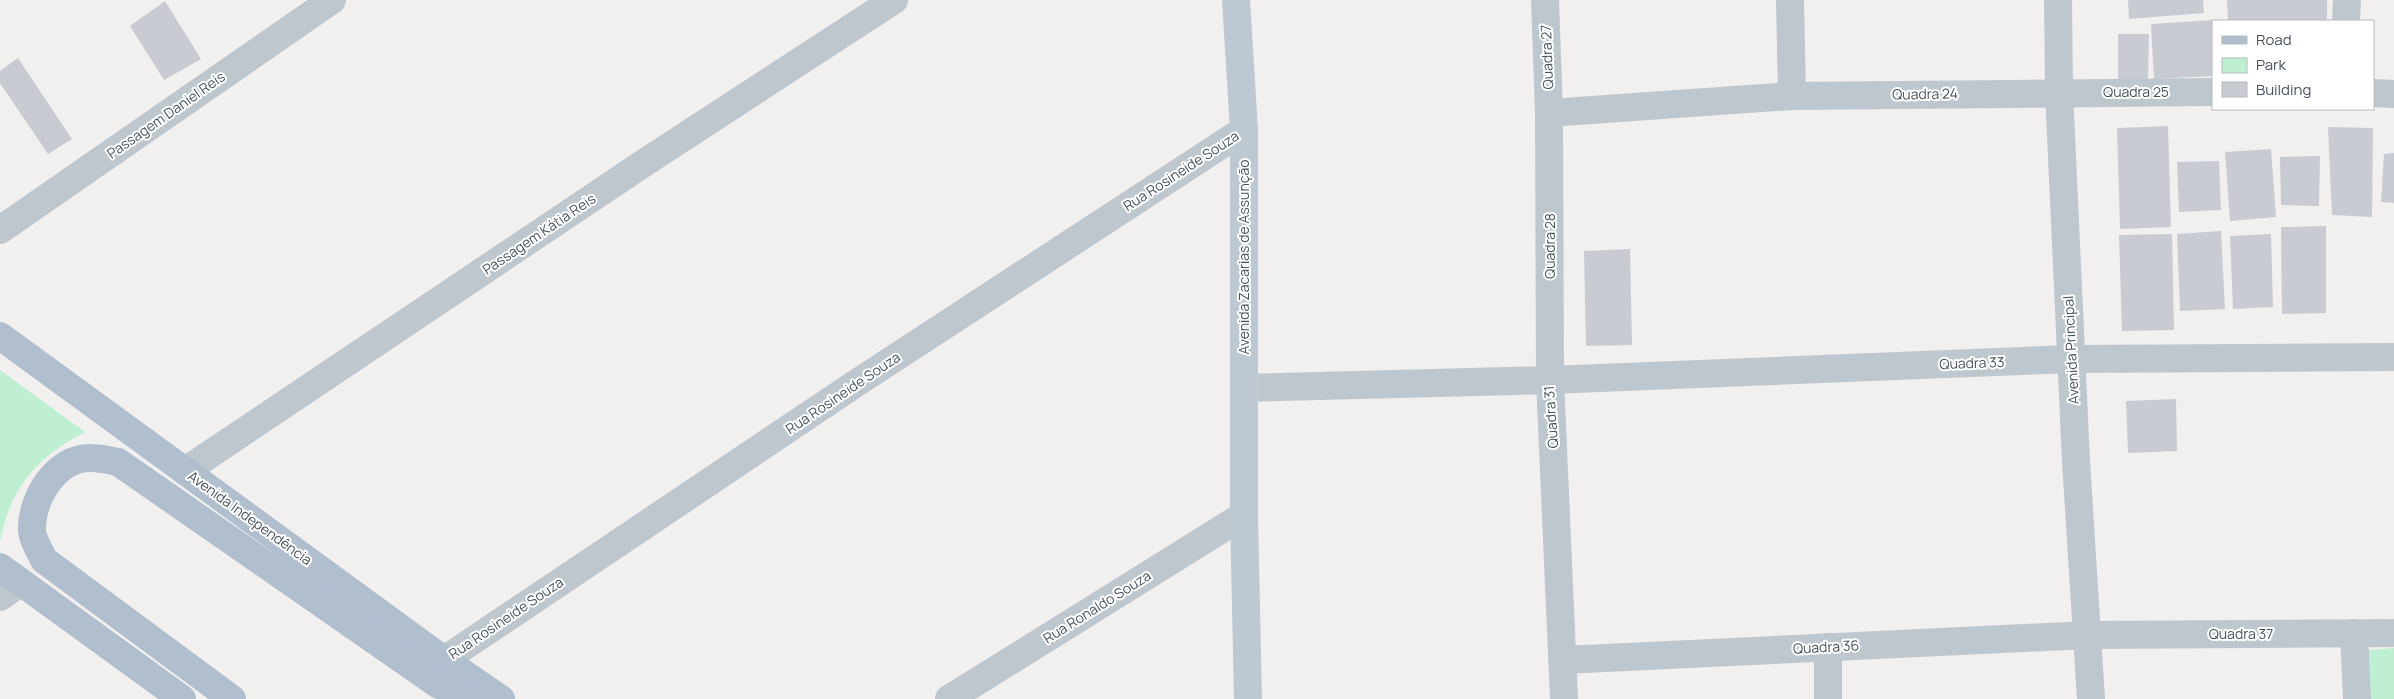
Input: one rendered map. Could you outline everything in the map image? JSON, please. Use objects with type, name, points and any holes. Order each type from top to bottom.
[{"type":"main road","name":"Avenida Zacarias de Assunção","points":[[1236,0],[1244,130],[1244,515],[1248,699]]},
{"type":"main road","name":"Avenida Independência","points":[[0,336],[444,660],[501,699]]},
{"type":"main road","points":[[232,699],[44,560],[31,529],[38,498],[52,477],[68,463],[90,458],[118,462],[440,685],[476,699]]},
{"type":"main road","points":[[7,582],[182,699]]},
{"type":"street","name":"Passagem Daniel Reis","points":[[0,230],[332,0]]},
{"type":"street","name":"Passagem Kátia Reis","points":[[185,471],[653,157],[894,0]]},
{"type":"street","name":"Quadra 27","points":[[1545,0],[1549,113]]},
{"type":"street","points":[[1790,0],[1792,96]]},
{"type":"street","name":"Avenida Principal","points":[[2058,0],[2059,92],[2071,359],[2091,699]]},
{"type":"street","points":[[2346,0],[2346,20]]},
{"type":"street","name":"Quadra 24","points":[[1549,113],[1792,96],[2059,92]]},
{"type":"street","name":"Quadra 25","points":[[2059,92],[2212,92]]},
{"type":"street","points":[[2374,93],[2394,94]]},
{"type":"street","name":"Quadra 28","points":[[1549,113],[1550,380]]},
{"type":"street","name":"Rua Rosineide Souza","points":[[444,660],[858,382],[1244,130]]},
{"type":"street","name":"Quadra 33","points":[[1550,380],[2071,359],[2394,357]]},
{"type":"street","name":"Quadra 31","points":[[1245,388],[1550,380],[1564,699]]},
{"type":"street","name":"Rua Ronaldo Souza","points":[[949,699],[1244,515]]},
{"type":"street","points":[[2354,633],[2357,699]]},
{"type":"street","name":"Quadra 37","points":[[2088,635],[2394,633]]},
{"type":"street","name":"Quadra 36","points":[[1563,660],[2088,635]]},
{"type":"street","points":[[1828,647],[1828,699]]},
{"type":"green space","points":[[0,370],[85,432],[53,452],[28,476],[11,506],[0,542]]},
{"type":"green space","points":[[2394,648],[2394,699],[2365,699],[2363,650]]},
{"type":"building","points":[[2128,0],[2203,0],[2204,13],[2129,19]]},
{"type":"building","points":[[2227,0],[2327,0],[2327,20],[2228,20]]},
{"type":"building","points":[[165,1],[201,59],[164,80],[130,26]]},
{"type":"building","points":[[2212,20],[2212,76],[2154,79],[2151,24]]},
{"type":"building","points":[[2118,34],[2149,34],[2148,79],[2118,79]]},
{"type":"building","points":[[18,58],[72,139],[48,154],[0,83],[0,71]]},
{"type":"building","points":[[2168,126],[2171,227],[2120,229],[2117,128]]},
{"type":"building","points":[[2328,127],[2373,128],[2372,217],[2332,215]]},
{"type":"building","points":[[2271,149],[2276,217],[2230,221],[2225,152]]},
{"type":"building","points":[[2394,153],[2394,203],[2381,202],[2384,154]]},
{"type":"building","points":[[2320,156],[2319,206],[2281,205],[2280,157]]},
{"type":"building","points":[[2219,161],[2221,210],[2179,212],[2177,162]]},
{"type":"building","points":[[2326,226],[2326,313],[2282,314],[2281,227]]},
{"type":"building","points":[[2221,231],[2225,309],[2180,311],[2177,234]]},
{"type":"building","points":[[2172,234],[2174,330],[2122,331],[2119,235]]},
{"type":"building","points":[[2271,234],[2273,307],[2233,309],[2230,236]]},
{"type":"building","points":[[1630,249],[1632,345],[1586,346],[1584,251]]},
{"type":"building","points":[[2176,399],[2177,451],[2128,453],[2126,401]]}]
